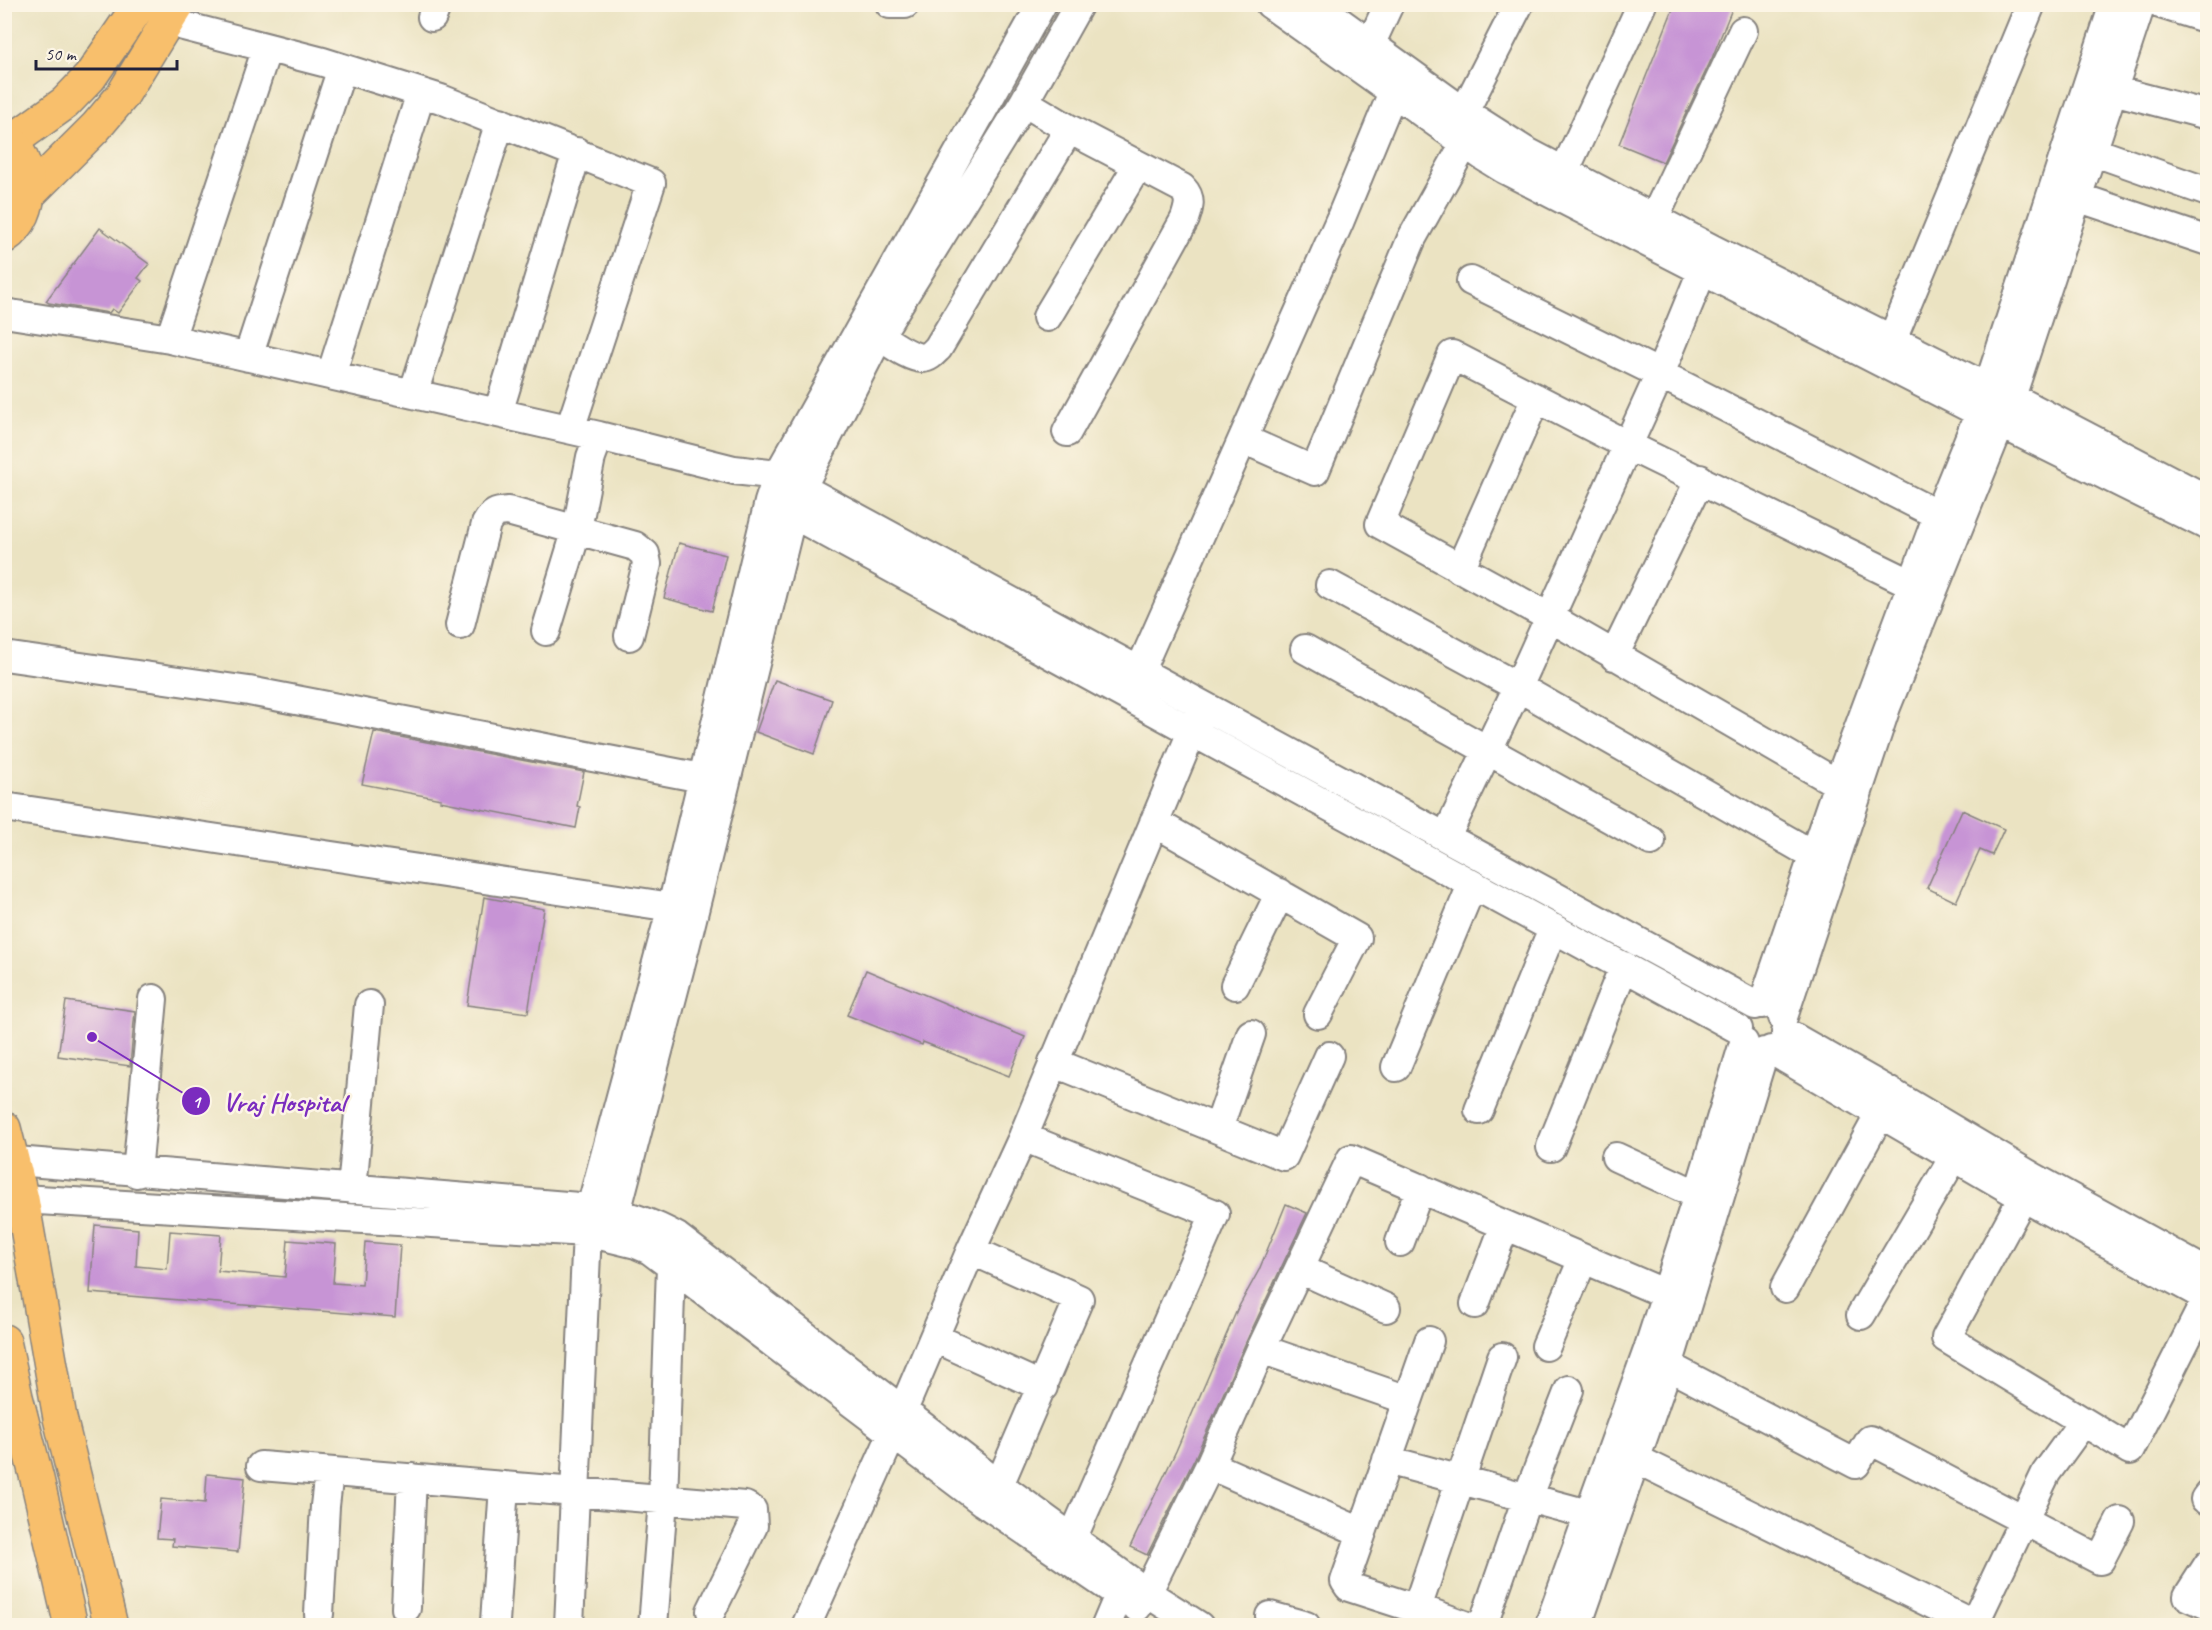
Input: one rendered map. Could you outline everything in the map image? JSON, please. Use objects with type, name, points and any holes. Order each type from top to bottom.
[{"type":"main road","points":[[4,249],[18,216],[28,176],[23,157],[8,137],[65,104],[90,77],[140,4]]},
{"type":"main road","points":[[18,216],[122,96],[173,13]]},
{"type":"main road","points":[[4,1128],[13,1198],[60,1418],[111,1626]]},
{"type":"main road","points":[[4,1341],[10,1397],[37,1479],[71,1626]]},
{"type":"street","points":[[890,4],[905,4]]},
{"type":"street","points":[[601,1222],[685,946],[725,734],[780,508],[790,481],[1042,4]]},
{"type":"street","points":[[790,481],[1024,102],[1079,4]]},
{"type":"street","points":[[1270,4],[1465,143],[1510,172],[1892,340],[1995,405],[2208,526]]},
{"type":"street","points":[[1315,4],[1497,135],[1654,219],[1707,259],[1995,405],[2208,500]]},
{"type":"street","points":[[1370,45],[1389,4]]},
{"type":"street","points":[[1464,112],[1519,4]]},
{"type":"street","points":[[1564,172],[1642,4]]},
{"type":"street","points":[[1892,340],[2031,4]]},
{"type":"street","points":[[1577,1626],[1668,1366],[1763,1029],[1838,784],[1938,515],[1995,405],[2114,4]]},
{"type":"street","points":[[1550,1626],[1648,1350],[1698,1195],[1887,707],[1995,405],[2077,197],[2141,4]]},
{"type":"street","points":[[2160,4],[2208,19]]},
{"type":"street","points":[[173,13],[267,48],[342,68],[421,93],[578,152],[651,183],[570,429]]},
{"type":"street","points":[[1654,219],[1743,31]]},
{"type":"street","points":[[170,339],[267,48]]},
{"type":"street","points":[[248,357],[342,68]]},
{"type":"street","points":[[2113,90],[2208,115]]},
{"type":"street","points":[[1140,670],[1340,220],[1393,92]]},
{"type":"street","points":[[331,375],[421,93]]},
{"type":"street","points":[[1024,102],[1069,129],[1182,188],[1190,201],[1185,219],[1066,432]]},
{"type":"street","points":[[413,394],[500,122]]},
{"type":"street","points":[[879,336],[910,354],[923,358],[930,356],[938,348],[1069,129]]},
{"type":"street","points":[[1243,439],[1315,471],[1412,238],[1465,143]]},
{"type":"street","points":[[2092,151],[2208,192]]},
{"type":"street","points":[[498,413],[578,152]]},
{"type":"street","points":[[1047,317],[1138,165]]},
{"type":"street","points":[[2077,197],[2208,241]]},
{"type":"street","points":[[1446,837],[1518,687],[1628,445],[1707,259]]},
{"type":"street","points":[[1471,281],[1938,515]]},
{"type":"street","points":[[4,313],[170,339],[790,481],[1446,837],[1763,1029],[1880,1114],[2023,1197],[2207,1298],[2130,1450],[1946,1338],[2023,1197]]},
{"type":"street","points":[[1838,784],[1549,617],[1380,524],[1452,355],[1628,445],[1912,584]]},
{"type":"street","points":[[1460,569],[1536,398]]},
{"type":"street","points":[[546,631],[577,529],[591,457],[600,436]]},
{"type":"street","points":[[734,470],[780,508],[1191,732],[1624,966],[1763,1029],[1898,1096],[2033,1177],[2208,1273]]},
{"type":"street","points":[[1614,656],[1700,479]]},
{"type":"street","points":[[460,625],[486,524],[491,515],[508,511],[635,546],[645,554],[647,564],[629,636]]},
{"type":"street","points":[[1330,585],[1518,687],[1815,856]]},
{"type":"street","points":[[1305,649],[1651,841]]},
{"type":"street","points":[[4,656],[249,691],[702,778]]},
{"type":"street","points":[[806,1626],[1023,1137],[1203,705]]},
{"type":"street","points":[[569,1625],[576,1492],[601,1222],[702,778],[725,734]]},
{"type":"street","points":[[4,807],[672,907]]},
{"type":"street","points":[[1154,822],[1358,938],[1318,1014]]},
{"type":"street","points":[[1396,1067],[1472,885]]},
{"type":"street","points":[[1235,986],[1280,893]]},
{"type":"street","points":[[1479,1110],[1553,928]]},
{"type":"street","points":[[1551,1147],[1624,966]]},
{"type":"street","points":[[137,1173],[153,999]]},
{"type":"street","points":[[352,1189],[369,1005]]},
{"type":"street","points":[[1218,1129],[1251,1034]]},
{"type":"street","points":[[1053,1062],[1284,1156],[1329,1056]]},
{"type":"street","points":[[1785,1288],[1880,1114]]},
{"type":"street","points":[[1023,1137],[1215,1214],[1073,1537]]},
{"type":"street","points":[[1616,1157],[1698,1195]]},
{"type":"street","points":[[1861,1315],[1954,1157]]},
{"type":"street","points":[[1106,1626],[1134,1598],[1210,1465],[1261,1349],[1351,1159],[1666,1294]]},
{"type":"street","points":[[9,1161],[352,1189],[601,1222],[650,1250],[671,1267],[898,1422],[999,1485],[1073,1537],[1164,1626]]},
{"type":"street","points":[[1400,1242],[1420,1188]]},
{"type":"street","points":[[13,1198],[650,1224],[676,1237],[898,1422],[983,1502],[1134,1598],[1199,1626]]},
{"type":"street","points":[[1475,1304],[1506,1226]]},
{"type":"street","points":[[971,1250],[1079,1299],[999,1485]]},
{"type":"street","points":[[1546,1346],[1583,1259]]},
{"type":"street","points":[[653,1626],[663,1500],[671,1267]]},
{"type":"street","points":[[1300,1269],[1386,1308]]},
{"type":"street","points":[[934,1338],[1043,1387]]},
{"type":"street","points":[[1429,1341],[1345,1581],[1349,1587],[1467,1626]]},
{"type":"street","points":[[1261,1349],[1408,1400]]},
{"type":"street","points":[[1417,1608],[1502,1357]]},
{"type":"street","points":[[1668,1366],[1856,1464],[1870,1440],[2100,1560],[2120,1521]]},
{"type":"street","points":[[1478,1626],[1485,1619],[1527,1498],[1569,1390]]},
{"type":"street","points":[[1636,1459],[1975,1625],[2046,1473],[2083,1422]]},
{"type":"street","points":[[1387,1460],[1588,1514]]},
{"type":"street","points":[[1210,1465],[1362,1532]]},
{"type":"street","points":[[261,1466],[745,1506],[752,1510],[753,1526],[711,1611]]},
{"type":"street","points":[[319,1614],[329,1472]]},
{"type":"street","points":[[406,1608],[412,1478]]},
{"type":"street","points":[[495,1622],[504,1486]]},
{"type":"street","points":[[2208,1565],[2188,1596],[2208,1605]]},
{"type":"street","points":[[1270,1616],[1306,1626]]},
{"type":"building","points":[[1675,4],[1734,4],[1712,58],[1663,162],[1619,144]]},
{"type":"building","points":[[100,228],[149,264],[138,278],[142,281],[118,313],[112,309],[109,313],[46,301]]},
{"type":"building","points":[[679,543],[726,555],[712,611],[664,598]]},
{"type":"building","points":[[775,680],[832,700],[814,754],[756,732]]},
{"type":"building","points":[[374,732],[584,772],[577,806],[580,807],[576,828],[362,784]]},
{"type":"building","points":[[1962,810],[2004,829],[1992,855],[1980,850],[1956,902],[1927,888]]},
{"type":"building","points":[[484,897],[544,909],[528,1013],[467,1005]]},
{"type":"building","points":[[866,970],[1025,1037],[1009,1076],[847,1015]]},
{"type":"building","points":[[66,1001],[135,1011],[130,1066],[58,1056]]},
{"type":"building","points":[[1286,1204],[1307,1213],[1246,1342],[1195,1458],[1147,1555],[1130,1547],[1176,1451],[1237,1310],[1259,1270]]},
{"type":"building","points":[[95,1225],[138,1229],[136,1266],[167,1269],[170,1231],[221,1235],[218,1271],[285,1277],[288,1240],[336,1244],[333,1283],[362,1285],[365,1242],[400,1245],[395,1317],[90,1293]]},
{"type":"building","points":[[207,1474],[245,1478],[238,1552],[172,1546],[173,1539],[157,1538],[161,1499],[205,1503]]},
{"type":"place","name":"Vraj Hospital","points":[[92,1037]]}]
